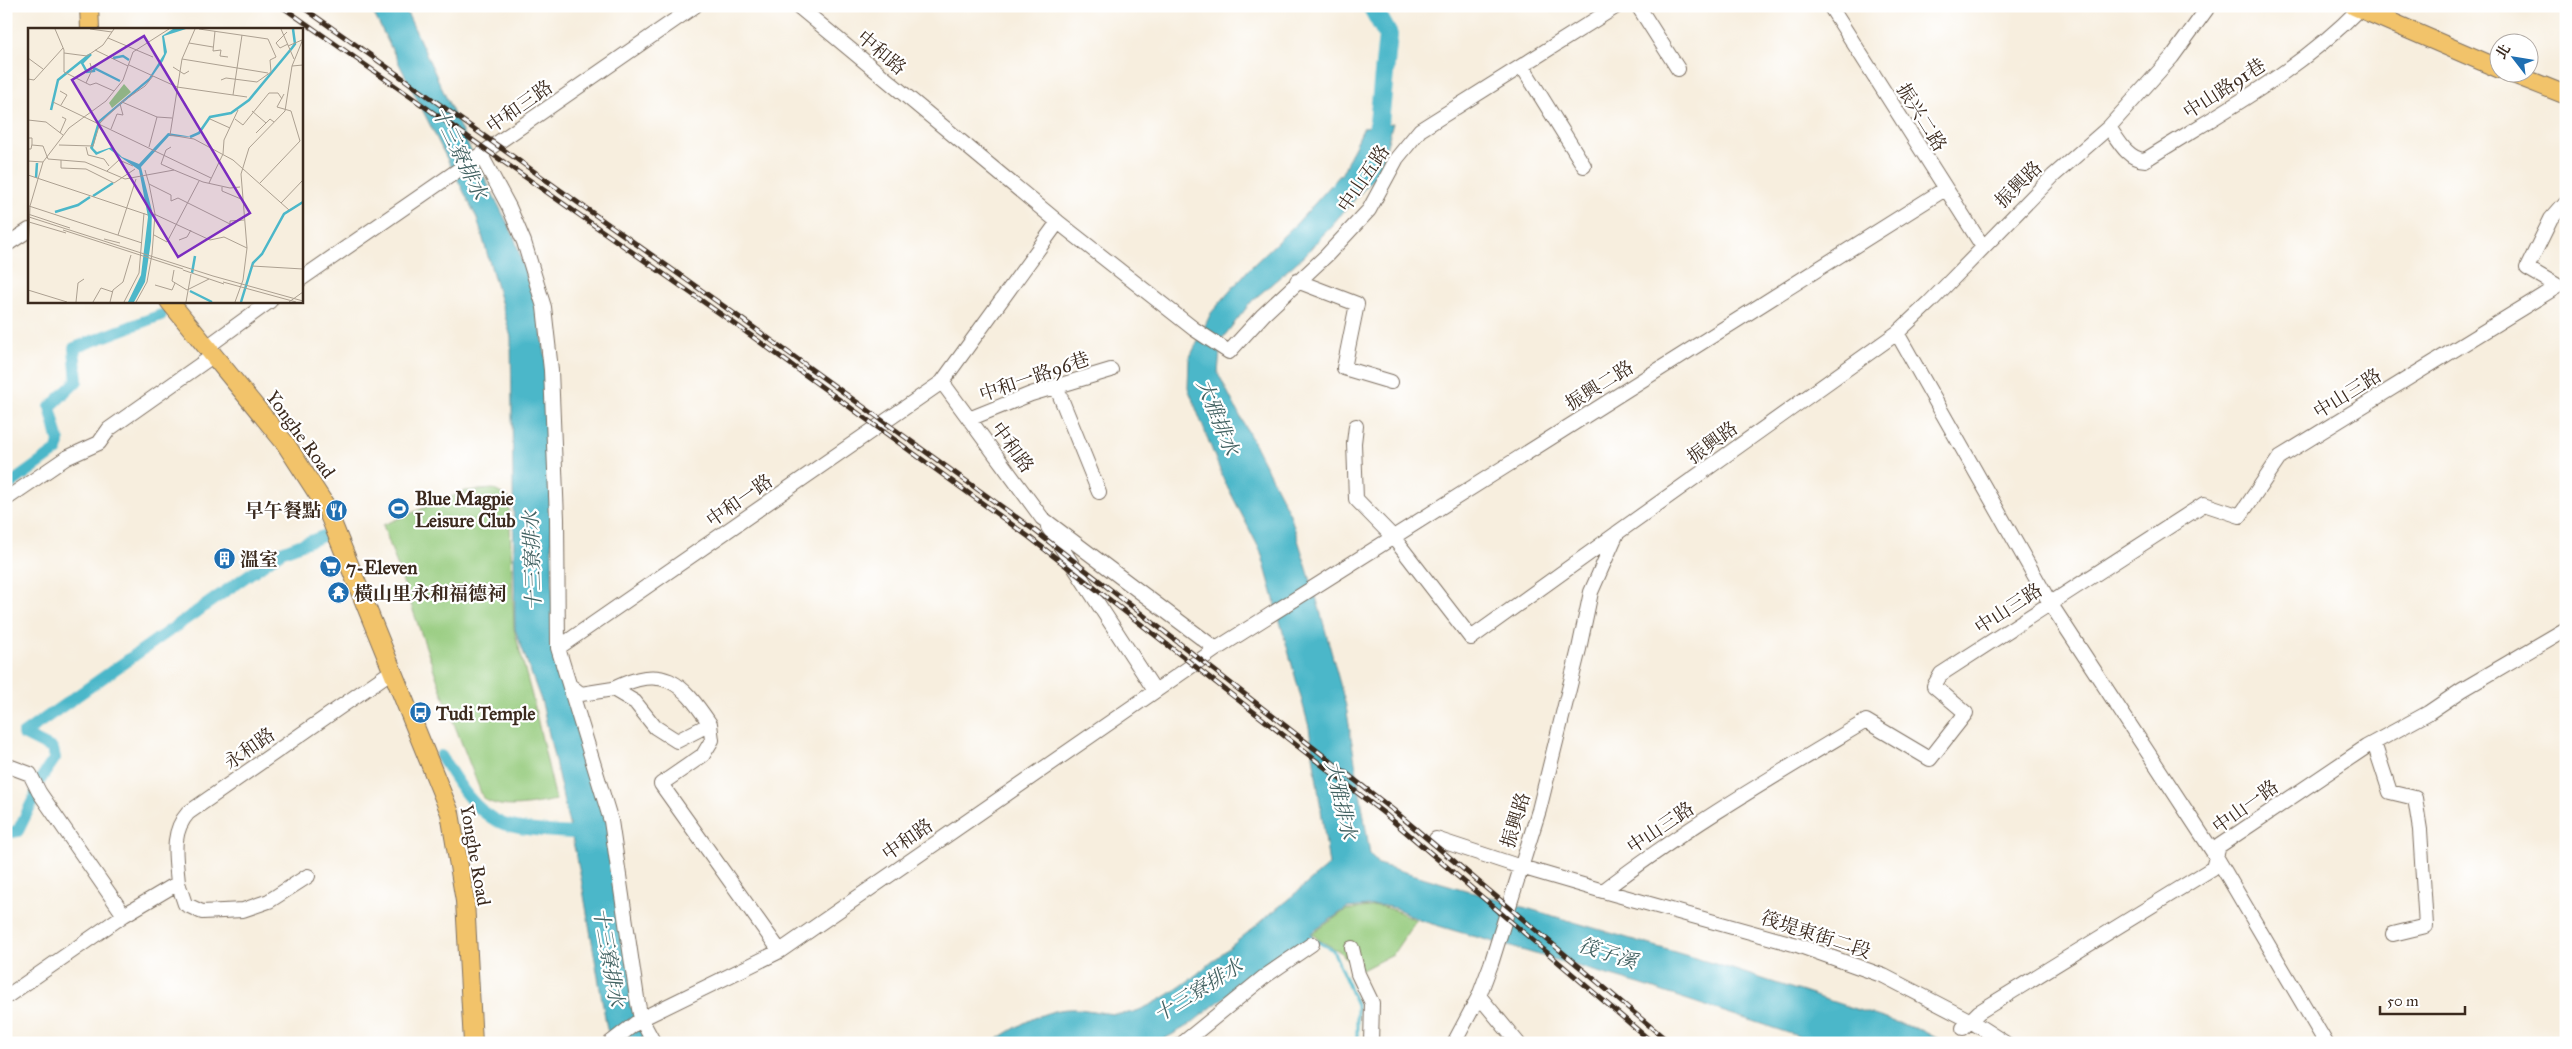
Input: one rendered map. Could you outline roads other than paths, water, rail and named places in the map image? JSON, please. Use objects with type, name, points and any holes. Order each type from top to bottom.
[{"type":"main road","points":[[89,6],[90,28]]},
{"type":"main road","points":[[2357,7],[2490,65]]},
{"type":"main road","points":[[2533,82],[2566,95]]},
{"type":"main road","name":"Yonghe Road","points":[[170,302],[285,444],[325,505],[450,813],[465,901],[474,1043]]},
{"type":"street","name":"中和三路","points":[[302,278],[695,6]]},
{"type":"street","name":"中和路","points":[[798,6],[1058,222],[1194,329],[1229,352]]},
{"type":"street","name":"中山五路","points":[[1229,352],[1297,281],[1327,255],[1368,210],[1397,158],[1420,130],[1617,6]]},
{"type":"street","points":[[1638,6],[1678,69]]},
{"type":"street","name":"振兴二路","points":[[1830,6],[1945,189],[1984,247]]},
{"type":"street","name":"振興路","points":[[1454,1043],[1478,996],[1521,867],[1539,810],[1579,649],[1591,592],[1617,534],[1897,333],[2053,176],[2109,127],[2172,57],[2209,6]]},
{"type":"street","name":"中山路91巷","points":[[2109,127],[2125,150],[2137,160],[2145,160],[2273,80],[2336,33],[2357,7]]},
{"type":"street","points":[[1522,66],[1584,166]]},
{"type":"street","points":[[478,156],[509,207],[524,242],[544,307],[552,400],[558,648],[572,687],[611,821],[640,1020],[654,1043]]},
{"type":"street","name":"振興二路","points":[[1274,612],[1945,189]]},
{"type":"street","name":"中山三路","points":[[1603,891],[1655,851],[1746,793],[1866,721],[1930,759],[1966,713],[1934,686],[1941,674],[2204,504],[2240,516],[2280,457],[2558,286],[2527,268],[2551,219],[2566,202]]},
{"type":"street","points":[[942,382],[1058,222]]},
{"type":"street","points":[[6,245],[28,231]]},
{"type":"street","points":[[1297,281],[1358,304],[1344,368],[1391,382]]},
{"type":"street","points":[[6,500],[66,458],[98,442],[109,429],[211,351],[269,302]]},
{"type":"street","points":[[1897,333],[2050,603],[2217,858],[2326,1043]]},
{"type":"street","name":"中和一路96巷","points":[[969,419],[1031,394],[1111,370]]},
{"type":"street","name":"中和路","points":[[942,382],[1042,518],[1216,649]]},
{"type":"street","name":"中和一路","points":[[558,648],[942,382]]},
{"type":"street","points":[[1056,386],[1099,492]]},
{"type":"street","points":[[1356,426],[1354,443],[1356,499],[1393,538],[1471,638],[1617,534]]},
{"type":"street","points":[[1042,518],[1154,691]]},
{"type":"street","name":"中和路","points":[[610,1043],[640,1020],[780,952],[1154,691],[1274,612]]},
{"type":"street","name":"中山一路","points":[[1966,1024],[2213,868],[2219,846],[2297,791],[2374,743],[2564,634]]},
{"type":"street","name":"永和路","points":[[308,876],[269,902],[243,910],[202,912],[185,904],[178,883],[175,834],[179,823],[188,813],[392,671]]},
{"type":"street","points":[[572,687],[581,694],[613,689],[632,679],[658,676],[670,679],[699,708],[710,724],[712,740],[703,755],[661,784],[780,952]]},
{"type":"street","points":[[613,689],[635,702],[655,727],[677,741],[710,724]]},
{"type":"street","points":[[2374,743],[2390,792],[2415,798],[2420,830],[2426,926],[2393,934]]},
{"type":"street","points":[[6,765],[30,774],[37,788],[124,915]]},
{"type":"street","points":[[1436,839],[1603,891]]},
{"type":"street","points":[[6,997],[124,915],[178,883]]},
{"type":"street","name":"筏堤東街二段","points":[[1603,891],[1797,945],[1876,973],[1966,1024],[2005,1043]]},
{"type":"street","points":[[1183,1043],[1264,978],[1312,944]]},
{"type":"street","points":[[1352,948],[1358,974],[1372,1003],[1371,1043]]},
{"type":"street","points":[[1478,996],[1518,1043]]},
{"type":"water","name":"十三寮排水","points":[[370,6],[404,6],[469,147],[514,236],[538,313],[548,371],[554,649],[608,821],[649,1043],[614,1043],[607,1029],[581,878],[542,703],[515,629],[511,337],[477,218]]},
{"type":"water","points":[[1393,123],[1380,171],[1304,256],[1252,301],[1221,340],[1218,373],[1290,514],[1319,607],[1346,706],[1370,854],[1378,864],[1732,969],[1923,1031],[1946,1043],[1819,1043],[1639,984],[1419,920],[1396,908],[1379,905],[1347,908],[1311,933],[1313,939],[1294,945],[1189,1025],[1157,1043],[992,1043],[1032,1019],[1054,1011],[1076,1009],[1123,1014],[1151,1005],[1198,974],[1329,865],[1309,727],[1261,552],[1223,478],[1188,388],[1189,359],[1211,313],[1249,269],[1298,222],[1342,173],[1364,127]]},
{"type":"waterway","name":"大雅排水","points":[[1371,150],[1377,142],[1388,35],[1372,6]]},
{"type":"waterway","points":[[6,487],[57,450],[59,442],[50,407],[77,381],[74,348],[161,315]]},
{"type":"waterway","points":[[6,833],[18,831],[36,794],[38,783],[55,758],[53,749],[23,734],[281,552],[326,535]]},
{"type":"waterway","points":[[441,756],[473,802],[499,822],[529,829],[586,834]]},
{"type":"waterway","points":[[1316,941],[1333,950],[1357,1006],[1357,1043]]},
{"type":"railway","points":[[281,6],[735,324],[1029,537],[1386,815],[1653,1043]]},
{"type":"railway","points":[[301,6],[739,317],[1034,530],[1392,809],[1670,1043]]},
{"type":"place","name":"Blue Magpie Leisure Club","points":[[399,509]]},
{"type":"place","name":"早午餐點","points":[[337,510]]},
{"type":"place","name":"溫室","points":[[224,559]]},
{"type":"place","name":"7-Eleven","points":[[330,567]]},
{"type":"place","name":"橫山里永和福德祠","points":[[338,593]]},
{"type":"place","name":"Tudi Temple","points":[[420,713]]},
{"type":"water label","name":"筏子溪","points":[[1608,953]]}]
